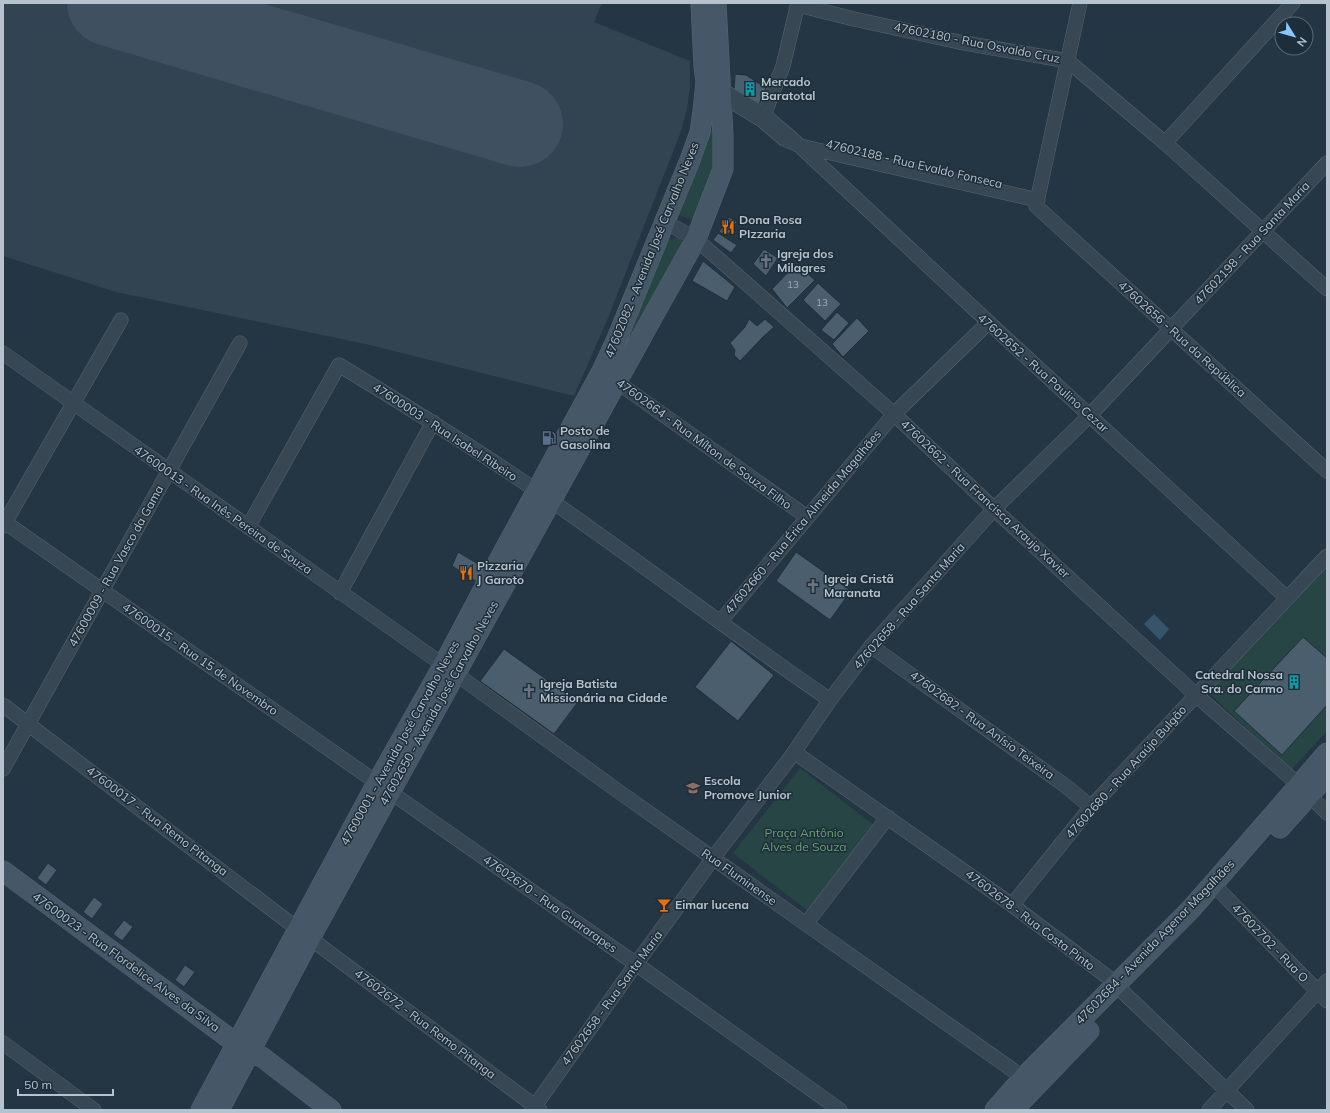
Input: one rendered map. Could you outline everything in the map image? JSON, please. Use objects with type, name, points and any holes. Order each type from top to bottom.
[{"type":"street","name":"47602082 - Avenida José Carvalho Neves","points":[[544,496],[589,397],[610,377],[616,340],[690,160],[700,132],[703,111],[716,88],[704,67],[701,3]]},
{"type":"street","points":[[716,3],[716,88]]},
{"type":"street","points":[[1038,199],[1080,3]]},
{"type":"street","points":[[1165,143],[1293,3]]},
{"type":"street","points":[[764,115],[783,66],[798,4]]},
{"type":"street","name":"47602180 - Rua Osvaldo Cruz","points":[[798,4],[854,19],[959,42],[1068,61],[1165,143],[1327,289]]},
{"type":"street","name":"47602652 - Rua Paulino Cezar","points":[[716,88],[764,115],[789,136],[1287,598]]},
{"type":"street","name":"47602652 - Rua Paulino Cezar","points":[[716,88],[762,120],[784,139],[800,146]]},
{"type":"street","name":"47602650 - Avenida José Carvalho Neves","points":[[213,1105],[304,934],[610,377],[652,318],[696,239],[723,169],[723,136],[716,88]]},
{"type":"street","name":"47602188 - Rua Evaldo Fonseca","points":[[789,136],[1038,199]]},
{"type":"street","points":[[800,146],[1038,199],[1173,325],[1327,460]]},
{"type":"street","name":"47602198 - Rua Santa Maria","points":[[1173,325],[1327,163]]},
{"type":"street","name":"47602662 - Rua Francisca Araujo Xavier","points":[[665,222],[696,239],[894,414],[994,509],[1196,695],[1304,790],[1327,813]]},
{"type":"street","points":[[4,523],[121,320]]},
{"type":"street","name":"47602660 - Rua Érica Almeida Magalhães","points":[[720,622],[894,414],[988,322]]},
{"type":"street","name":"47602658 - Rua Santa Maria","points":[[536,1109],[636,964],[871,646],[994,509],[1090,415],[1173,325]]},
{"type":"street","name":"47602656 - Rua da República","points":[[1173,325],[1327,470]]},
{"type":"street","name":"47600009 - Rua Vasco da Gama","points":[[3,768],[103,591],[240,342]]},
{"type":"street","name":"47600013 - Rua Inês Pereira de Souza","points":[[3,353],[450,670]]},
{"type":"street","name":"47600003 - Rua Isabel Ribeiro","points":[[248,527],[339,365],[433,422],[544,496],[780,666],[830,700]]},
{"type":"street","name":"47602664 - Rua Mílton de Souza Filho","points":[[610,377],[806,518]]},
{"type":"street","points":[[340,593],[433,422]]},
{"type":"street","name":"47600015 - Rua 15 de Novembro","points":[[4,523],[384,788]]},
{"type":"street","name":"47602680 - Rua Araújo Bulgão","points":[[1012,905],[1091,807],[1327,556]]},
{"type":"street","name":"47602682 - Rua Anísio Teixeira","points":[[871,646],[1068,787],[1091,807]]},
{"type":"street","name":"Rua Fluminense","points":[[450,670],[618,791],[1030,1082]]},
{"type":"street","name":"47600017 - Rua Remo Pitanga","points":[[3,704],[304,934]]},
{"type":"street","name":"47602678 - Rua Costa Pinto","points":[[794,752],[1012,905],[1121,989],[1227,1092],[1248,1110]]},
{"type":"street","name":"47602684 - Avenida Agenor Magalhães","points":[[995,1110],[1030,1082],[1218,889],[1304,790],[1327,753]]},
{"type":"street","name":"47602684 - Avenida Agenor Magalhães","points":[[1304,790],[1327,776]]},
{"type":"street","name":"47602670 - Rua Guararapes","points":[[384,788],[636,964],[840,1110]]},
{"type":"street","points":[[806,924],[888,817]]},
{"type":"street","name":"47600023 - Rua Flordelice Alves da Silva","points":[[3,872],[243,1048]]},
{"type":"street","name":"47602702 - Rua O","points":[[1218,889],[1322,997]]},
{"type":"street","name":"47602672 - Rua Remo Pitanga","points":[[304,934],[536,1109]]},
{"type":"street","points":[[1209,1110],[1322,997],[1327,981]]},
{"type":"street","points":[[3,1043],[94,1110]]},
{"type":"street","points":[[243,1048],[258,1063],[319,1110]]},
{"type":"street","points":[[243,1048],[262,1057],[331,1110]]},
{"type":"street","name":"47602684 - Avenida Agenor Magalhães","points":[[1013,1110],[1030,1082]]},
{"type":"shaded area","points":[[3,3],[602,3],[594,22],[690,61],[690,87],[687,109],[680,134],[608,318],[574,396],[370,345],[116,292],[3,256]]},
{"type":"shaded area","points":[[1154,614],[1169,629],[1160,640],[1144,624]]},
{"type":"green space","points":[[711,130],[716,130],[716,163],[697,215],[692,219],[678,215],[708,132]]},
{"type":"green space","points":[[678,237],[683,242],[628,348],[622,347],[659,248],[669,240]]},
{"type":"green space","points":[[1327,562],[1327,731],[1291,770],[1207,691]]},
{"type":"green space","name":"Praça Antônio Alves de Souza","points":[[800,768],[875,826],[809,912],[733,853]]},
{"type":"building","name":"Mercado Baratotal","points":[[735,74],[746,75],[766,88],[759,104],[734,90]]},
{"type":"building","name":"Dona Rosa PIzzaria","points":[[729,217],[737,222],[727,236],[719,232]]},
{"type":"building","points":[[718,233],[737,245],[731,253],[713,240]]},
{"type":"building","name":"Igreja dos Milagres","points":[[764,249],[778,258],[766,276],[753,264]]},
{"type":"building","points":[[703,261],[735,287],[727,301],[692,281]]},
{"type":"building","points":[[796,264],[815,280],[787,308],[772,289]]},
{"type":"building","points":[[818,283],[841,304],[825,321],[803,300]]},
{"type":"building","points":[[837,312],[849,323],[834,340],[821,330]]},
{"type":"building","points":[[857,318],[869,331],[843,357],[832,344]]},
{"type":"building","points":[[749,319],[757,326],[765,319],[774,327],[740,361],[734,355],[735,350],[730,343],[745,327]]},
{"type":"building","points":[[458,552],[490,571],[482,585],[452,566]]},
{"type":"building","name":"Igreja Cristã Maranata","points":[[796,552],[851,591],[830,620],[776,581]]},
{"type":"building","name":"Catedral Nossa Sra. do Carmo","points":[[1303,637],[1327,658],[1327,705],[1282,755],[1234,711]]},
{"type":"building","points":[[731,641],[774,675],[738,721],[695,687]]},
{"type":"building","name":"Igreja Batista Missionária na Cidade","points":[[504,649],[578,702],[554,734],[480,681]]},
{"type":"building","points":[[48,863],[57,870],[46,885],[37,878]]},
{"type":"building","points":[[94,897],[103,904],[92,919],[83,912]]},
{"type":"building","points":[[124,920],[133,927],[122,941],[113,934]]},
{"type":"building","points":[[185,965],[195,972],[184,987],[175,980]]},
{"type":"runway","points":[[110,3],[520,124]]},
{"type":"place","name":"Mercado Baratotal","points":[[750,89]]},
{"type":"place","name":"Dona Rosa PIzzaria","points":[[728,227]]},
{"type":"place","name":"Igreja dos Milagres","points":[[766,261]]},
{"type":"place","name":"Posto de Gasolina","points":[[549,438]]},
{"type":"place","name":"Pizzaria J Garoto","points":[[466,573]]},
{"type":"place","name":"Igreja Cristã Maranata","points":[[813,586]]},
{"type":"place","name":"Catedral Nossa Sra. do Carmo","points":[[1294,682]]},
{"type":"place","name":"Igreja Batista Missionária na Cidade","points":[[529,691]]},
{"type":"place","name":"Escola Promove Junior","points":[[693,788]]},
{"type":"place","name":"Eimar lucena","points":[[664,905]]}]
